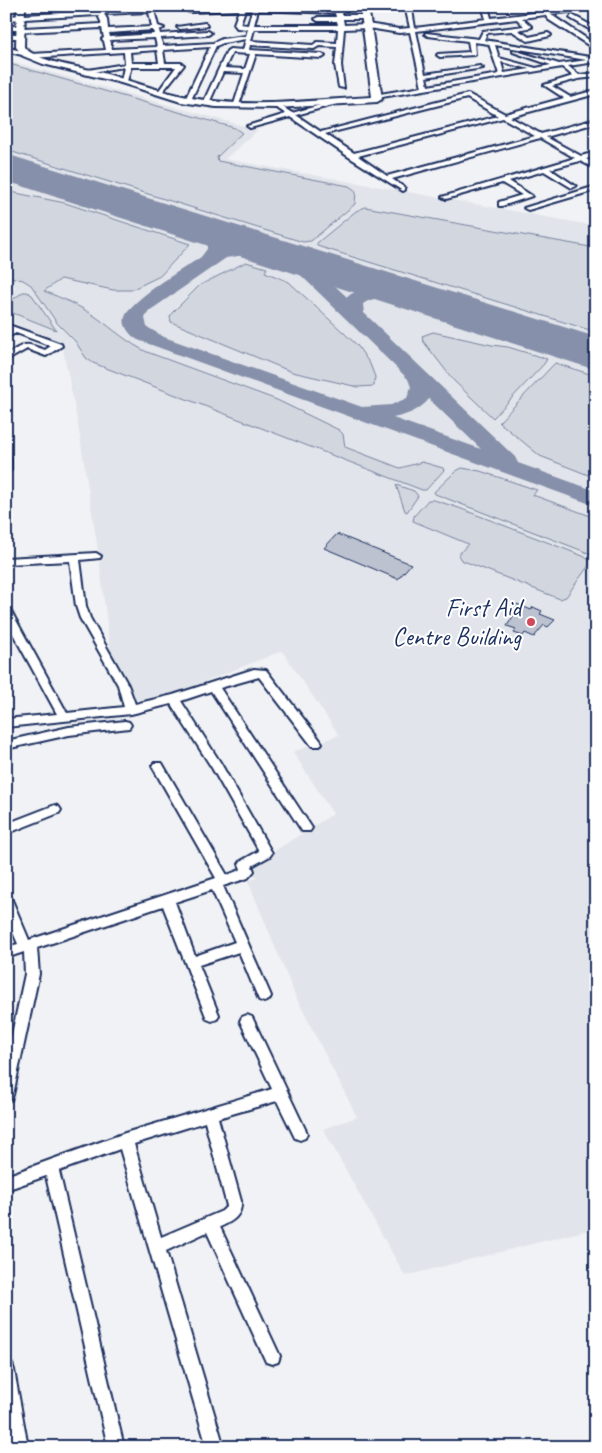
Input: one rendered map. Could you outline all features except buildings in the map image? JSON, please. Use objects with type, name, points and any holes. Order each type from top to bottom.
[{"type":"street","points":[[187,6],[187,9],[192,10],[242,7],[339,13],[366,23],[399,31],[451,36],[596,59]]},
{"type":"street","points":[[6,49],[85,72],[124,81],[160,93],[206,103],[276,105],[377,99],[364,6]]},
{"type":"street","points":[[485,6],[489,21]]},
{"type":"street","points":[[542,6],[545,14],[596,48]]},
{"type":"street","points":[[242,7],[237,24],[240,27],[341,27],[366,23]]},
{"type":"street","points":[[425,88],[408,7],[445,7],[451,36]]},
{"type":"street","points":[[6,18],[21,11],[48,8]]},
{"type":"street","points":[[245,52],[255,8]]},
{"type":"street","points":[[413,32],[596,8]]},
{"type":"street","points":[[271,44],[276,9]]},
{"type":"street","points":[[6,11],[100,13],[151,10],[158,36],[162,65]]},
{"type":"street","points":[[21,11],[20,47],[29,55],[200,46],[214,45],[222,41],[249,40],[271,44],[314,47],[317,44],[340,45]]},
{"type":"street","points":[[317,44],[318,11]]},
{"type":"street","points":[[100,13],[105,28],[108,52]]},
{"type":"street","points":[[318,19],[339,13]]},
{"type":"street","points":[[339,13],[341,27],[338,65],[342,87]]},
{"type":"street","points":[[481,41],[485,32],[529,27],[518,17]]},
{"type":"street","points":[[572,17],[596,31]]},
{"type":"street","points":[[6,28],[21,31],[105,28],[120,30],[205,25]]},
{"type":"street","points":[[194,26],[200,46]]},
{"type":"street","points":[[160,93],[183,60],[176,27]]},
{"type":"street","points":[[142,29],[146,49]]},
{"type":"street","points":[[513,29],[528,39],[548,35]]},
{"type":"street","points":[[120,30],[120,38],[128,65],[124,81]]},
{"type":"street","points":[[6,36],[21,31]]},
{"type":"street","points":[[577,36],[596,31]]},
{"type":"street","points":[[105,39],[208,33]]},
{"type":"street","points":[[443,73],[440,52],[473,54],[470,39]]},
{"type":"street","points":[[491,42],[502,75]]},
{"type":"street","points":[[188,100],[214,45]]},
{"type":"street","points":[[518,47],[514,51],[516,53],[562,66],[578,77]]},
{"type":"street","points":[[206,103],[230,51],[322,56]]},
{"type":"street","points":[[237,104],[254,52]]},
{"type":"street","points":[[496,59],[537,70]]},
{"type":"street","points":[[376,96],[596,59]]},
{"type":"street","points":[[85,72],[128,65],[162,65],[183,60]]},
{"type":"street","points":[[586,62],[596,70]]},
{"type":"street","points":[[422,76],[480,68]]},
{"type":"street","points":[[221,70],[248,72]]},
{"type":"street","points":[[569,99],[547,85],[578,77],[596,75]]},
{"type":"street","points":[[351,156],[596,92]]},
{"type":"street","points":[[320,134],[467,96],[596,167]]},
{"type":"street","points":[[250,126],[343,101]]},
{"type":"street","points":[[276,105],[402,190]]},
{"type":"street","points":[[386,178],[596,121]]},
{"type":"street","points":[[446,197],[596,154]]},
{"type":"street","points":[[545,169],[572,186]]},
{"type":"street","points":[[502,204],[528,196],[504,181]]},
{"type":"street","points":[[528,208],[596,188]]},
{"type":"street","points":[[6,326],[58,346],[46,353],[26,346],[7,358]]},
{"type":"street","points":[[6,336],[15,330]]},
{"type":"street","points":[[6,457],[6,470]]},
{"type":"street","points":[[6,561],[75,559],[96,556]]},
{"type":"street","points":[[75,559],[81,606],[123,685],[131,710]]},
{"type":"street","points":[[6,612],[64,717]]},
{"type":"street","points":[[6,723],[131,710],[214,687],[254,673],[262,673],[316,743]]},
{"type":"street","points":[[214,687],[306,828]]},
{"type":"street","points":[[6,953],[220,882],[248,871],[245,864],[266,853],[216,765],[174,699]]},
{"type":"street","points":[[6,745],[69,731],[125,725]]},
{"type":"street","points":[[158,766],[220,882],[264,996]]},
{"type":"street","points":[[6,829],[55,810]]},
{"type":"street","points":[[167,899],[212,1015]]},
{"type":"street","points":[[6,900],[28,946],[32,974],[6,1095]]},
{"type":"street","points":[[193,962],[243,945]]},
{"type":"street","points":[[247,1022],[300,1132]]},
{"type":"street","points":[[6,1183],[125,1140],[281,1093]]},
{"type":"street","points":[[156,1246],[227,1216],[234,1209],[234,1201],[210,1114]]},
{"type":"street","points":[[125,1140],[216,1447]]},
{"type":"street","points":[[51,1166],[116,1447]]},
{"type":"street","points":[[211,1223],[272,1356]]},
{"type":"street","points":[[6,1370],[20,1447]]},
{"type":"shaded area","points":[[6,60],[258,130],[225,159],[596,226],[596,1228],[405,1276],[323,1129],[357,1117],[294,993],[248,881],[257,878],[249,867],[333,814],[293,752],[339,735],[282,651],[178,692],[143,700],[131,699],[111,657],[98,550],[78,425],[62,344],[6,320],[6,293],[16,287],[6,283]]},
{"type":"shaded area","points":[[6,63],[235,128],[242,133],[217,157],[218,161],[349,186],[356,191],[355,204],[311,241],[303,242],[6,150]]},
{"type":"shaded area","points":[[6,191],[65,203],[190,244],[160,276],[131,290],[113,290],[61,279],[44,291],[84,309],[147,352],[277,400],[339,430],[343,434],[345,447],[400,468],[422,462],[443,468],[444,470],[426,490],[422,490],[93,363],[86,358],[75,341],[57,323],[31,285],[23,280],[6,276]]},
{"type":"shaded area","points":[[365,207],[596,248],[596,332],[317,246],[317,243],[356,211]]},
{"type":"shaded area","points":[[246,262],[267,268],[265,272],[289,282],[357,345],[370,364],[375,377],[374,386],[358,387],[292,372],[171,322],[170,317],[172,313],[200,285]]},
{"type":"shaded area","points":[[23,292],[32,295],[56,330],[8,311],[7,304]]},
{"type":"shaded area","points":[[433,332],[508,347],[547,359],[493,418],[454,381],[423,341],[422,336]]},
{"type":"shaded area","points":[[555,363],[596,376],[596,478],[540,456],[499,422]]},
{"type":"shaded area","points":[[462,468],[480,471],[537,490],[533,495],[596,518],[596,556],[435,494],[434,492],[456,471]]},
{"type":"shaded area","points":[[396,485],[414,491],[418,496],[407,512],[405,511]]},
{"type":"shaded area","points":[[428,500],[459,508],[583,556],[589,560],[589,565],[566,597],[560,599],[461,560],[458,555],[468,544],[413,521],[414,516]]},
{"type":"taxiway","points":[[187,224],[209,234],[216,240],[217,250],[210,258]]},
{"type":"taxiway","points":[[279,253],[250,248],[220,253],[141,307],[135,318],[136,327],[145,336],[157,341],[596,499]]},
{"type":"taxiway","points":[[292,257],[354,315]]},
{"type":"taxiway","points":[[354,315],[352,308],[354,301],[366,294],[379,291],[405,293]]},
{"type":"taxiway","points":[[354,315],[507,462]]},
{"type":"taxiway","points":[[365,413],[374,414],[395,411],[415,402],[420,396],[422,387],[418,377]]},
{"type":"runway","points":[[6,167],[596,354]]},
{"type":"place","name":"First Aid Centre Building","points":[[531,622]]}]
